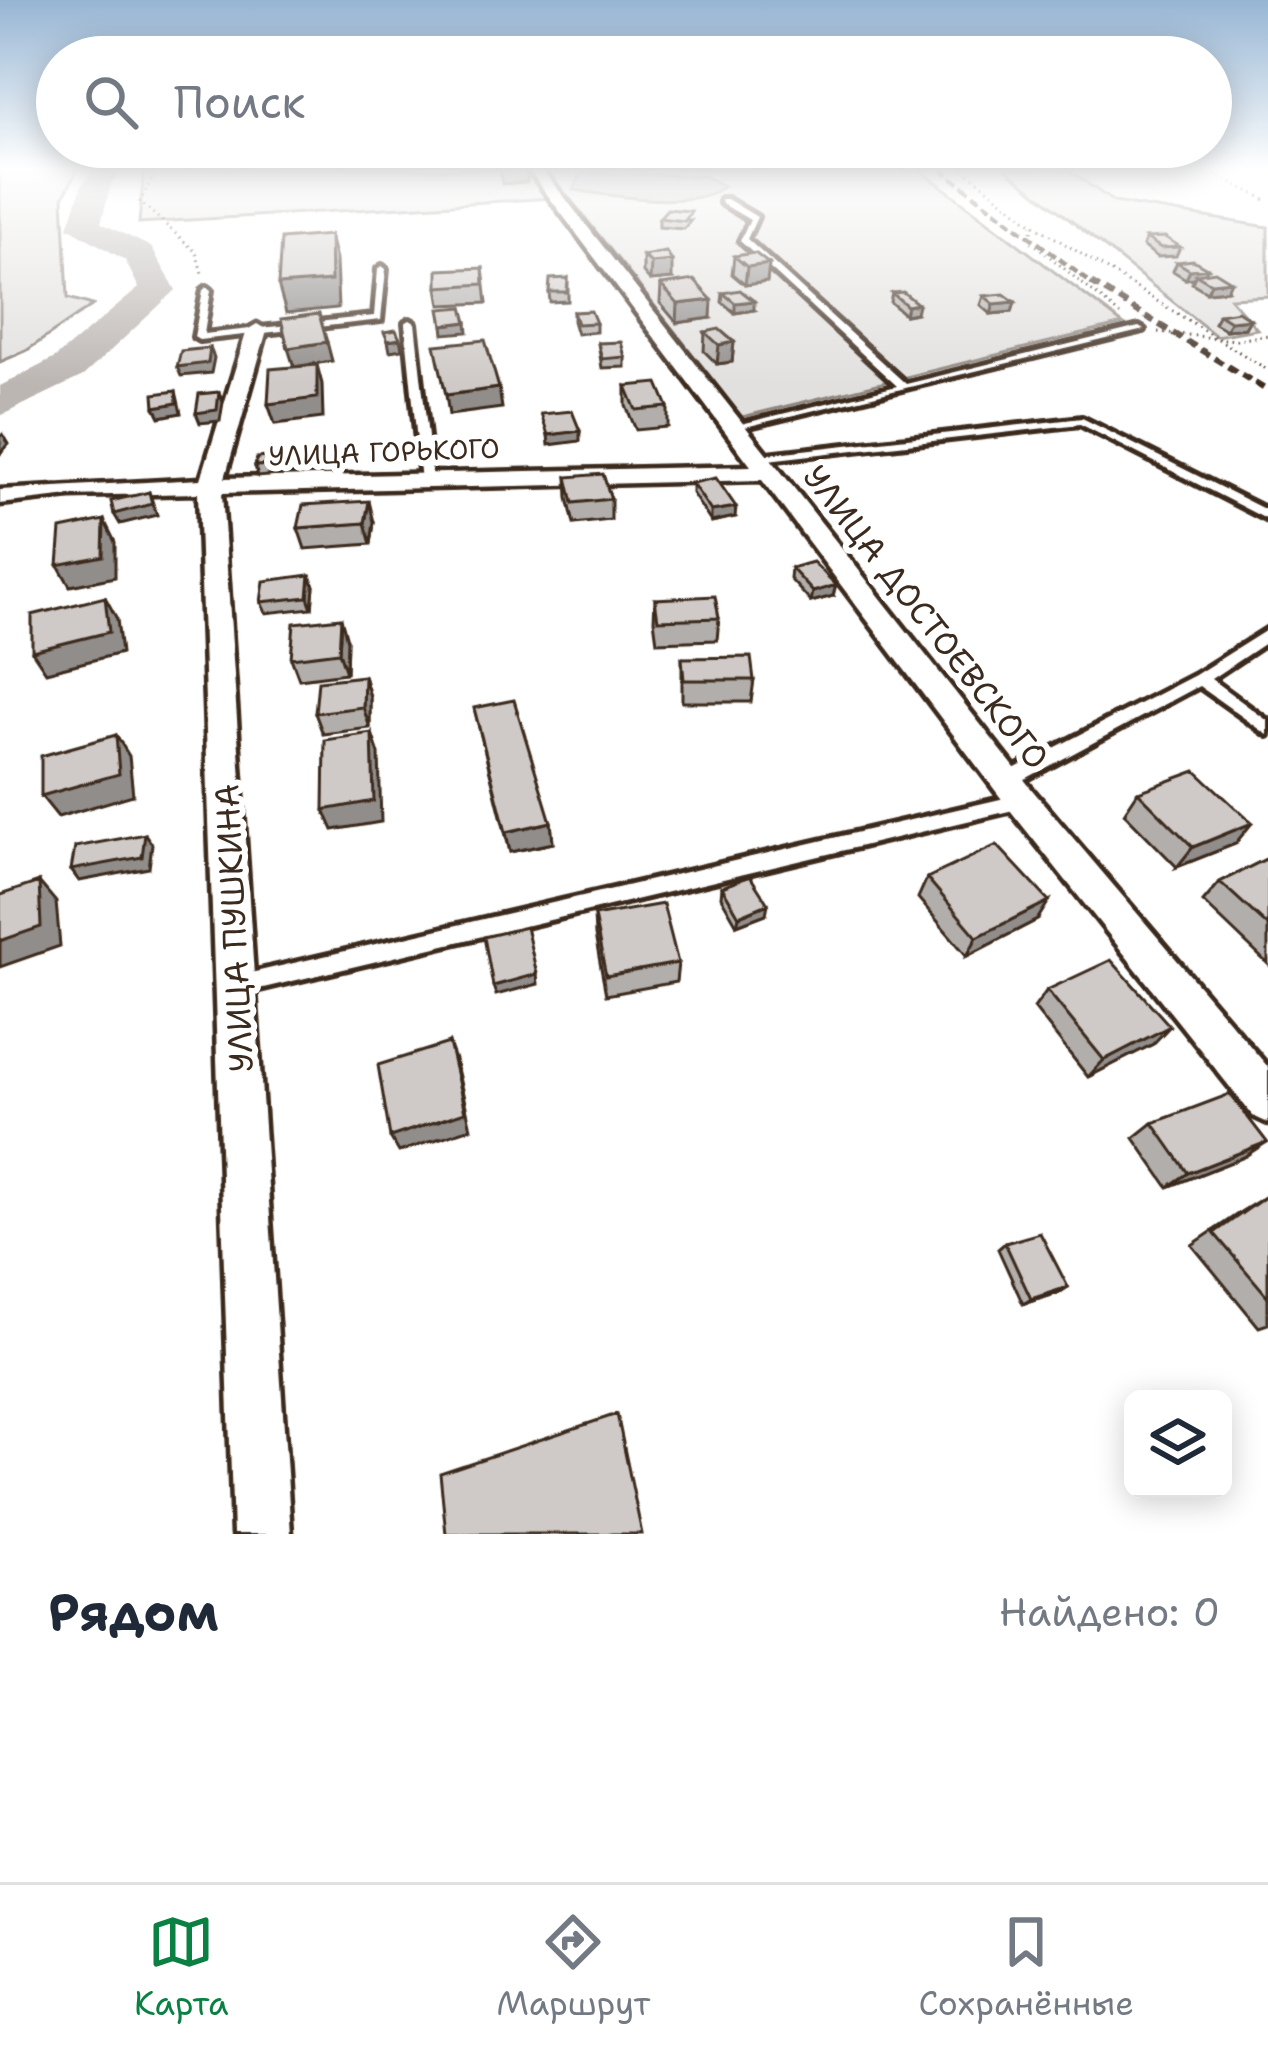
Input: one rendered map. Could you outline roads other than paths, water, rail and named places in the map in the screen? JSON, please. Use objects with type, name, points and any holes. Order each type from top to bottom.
[{"type":"street","name":"УЛИЦА ДОСТОЕВСКОГО","points":[[591,241],[1015,790],[1268,1101]]},
{"type":"street","name":"УЛИЦА ПУШКИНА","points":[[257,330],[210,487],[262,1534]]},
{"type":"street","name":"УЛИЦА ГОРЬКОГО","points":[[0,496],[70,489],[427,481],[764,465]]},
{"type":"lane","points":[[746,241],[904,387]]},
{"type":"lane","points":[[207,290],[199,337],[379,318],[382,269]]},
{"type":"lane","points":[[410,322],[427,481]]},
{"type":"lane","points":[[736,428],[1138,330]]},
{"type":"lane","points":[[764,465],[1082,421],[1268,516]]},
{"type":"lane","points":[[238,986],[1015,790],[1268,634]]},
{"type":"lane","points":[[1199,679],[1268,729]]},
{"type":"waterway","points":[[0,403],[69,367],[158,290],[139,254],[112,241]]},
{"type":"railway","points":[[1035,241],[1091,283]]},
{"type":"railway","points":[[1091,283],[1268,391]]},
{"type":"railway","points":[[1091,283],[1095,286]]}]
